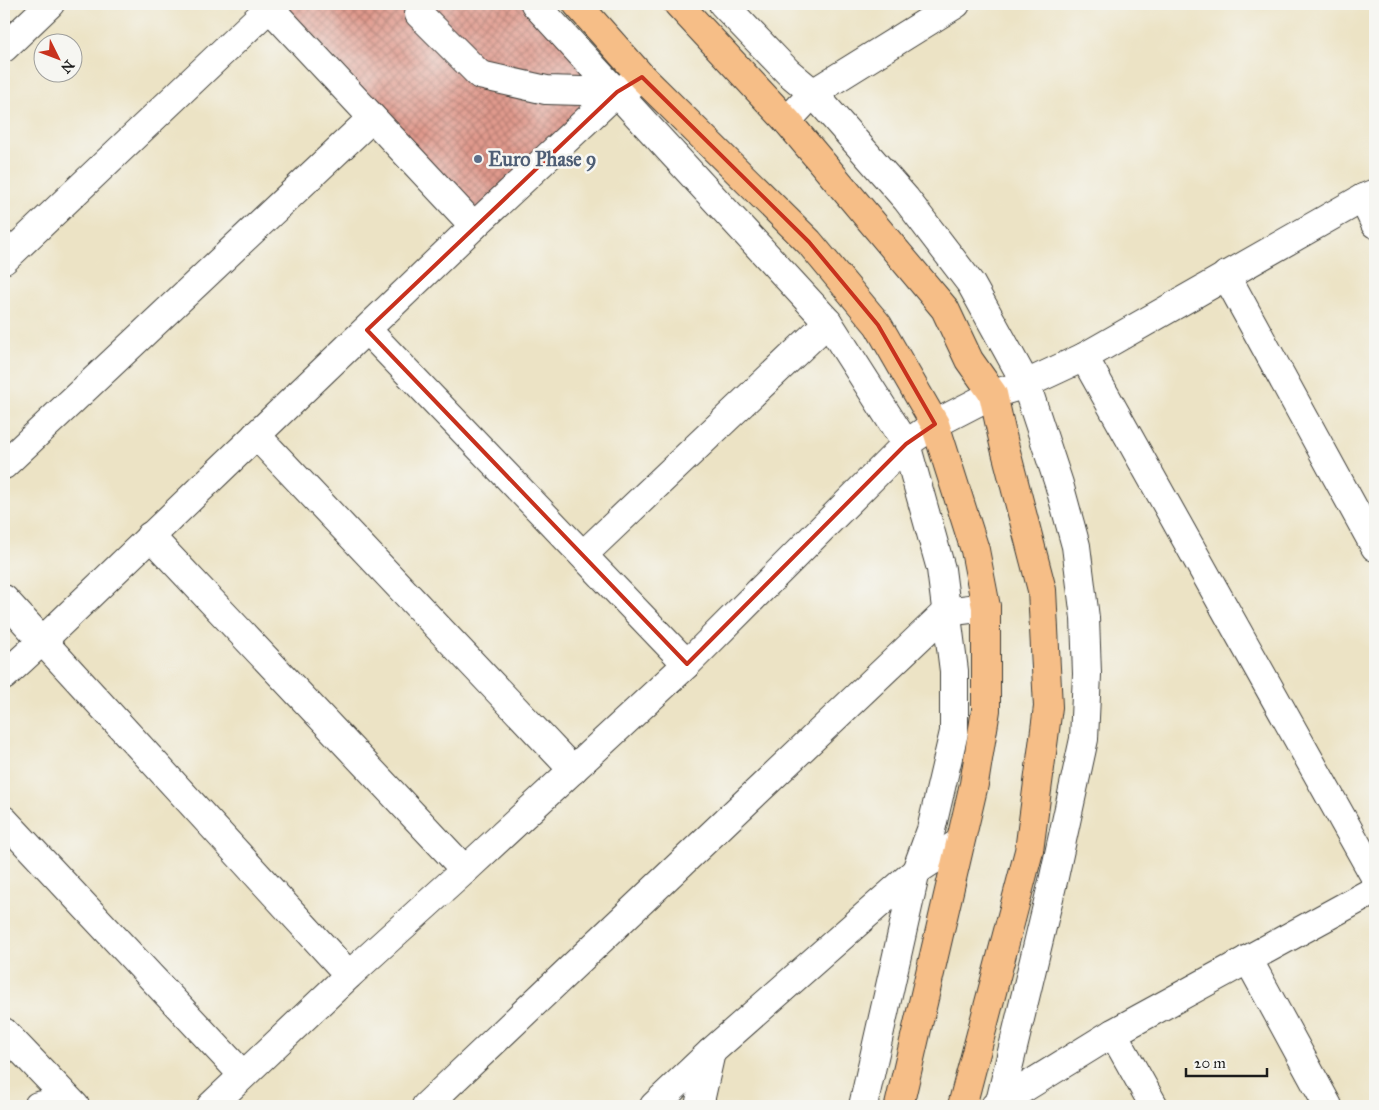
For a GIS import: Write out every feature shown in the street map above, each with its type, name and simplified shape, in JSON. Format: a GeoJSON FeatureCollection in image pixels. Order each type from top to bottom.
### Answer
{"type":"FeatureCollection","features":[{"type":"Feature","properties":{"kind":"main road"},"geometry":{"type":"LineString","coordinates":[[577,4],[642,77],[809,242],[878,325],[935,424],[975,550],[986,607],[986,710],[974,784],[899,1106]]}},
{"type":"Feature","properties":{"kind":"main road"},"geometry":{"type":"LineString","coordinates":[[678,4],[787,121],[945,309],[969,360],[993,394],[1042,590],[1048,707],[1029,851],[962,1106]]}},
{"type":"Feature","properties":{"kind":"street"},"geometry":{"type":"LineString","coordinates":[[4,48],[50,4]]}},
{"type":"Feature","properties":{"kind":"street"},"geometry":{"type":"LineString","coordinates":[[535,4],[828,322],[906,444],[941,570],[954,671],[954,732],[931,830],[916,871],[863,1106]]}},
{"type":"Feature","properties":{"kind":"street"},"geometry":{"type":"LineString","coordinates":[[723,4],[788,72],[813,93],[906,199],[971,284],[1026,384],[1059,484],[1076,546],[1085,618],[1088,674],[1084,739],[1054,877],[997,1105]]}},
{"type":"Feature","properties":{"kind":"street"},"geometry":{"type":"LineString","coordinates":[[4,260],[268,5],[474,226]]}},
{"type":"Feature","properties":{"kind":"street"},"geometry":{"type":"LineString","coordinates":[[787,121],[813,93],[950,5]]}},
{"type":"Feature","properties":{"kind":"street"},"geometry":{"type":"LineString","coordinates":[[419,14],[480,75],[546,90],[617,92]]}},
{"type":"Feature","properties":{"kind":"street"},"geometry":{"type":"LineString","coordinates":[[4,676],[474,226],[617,92],[642,77]]}},
{"type":"Feature","properties":{"kind":"street"},"geometry":{"type":"LineString","coordinates":[[4,464],[372,118]]}},
{"type":"Feature","properties":{"kind":"street"},"geometry":{"type":"LineString","coordinates":[[211,1106],[686,664],[906,444],[935,424],[993,394],[1026,384],[1084,357],[1226,275],[1369,196],[1375,224]]}},
{"type":"Feature","properties":{"kind":"street"},"geometry":{"type":"LineString","coordinates":[[1226,275],[1375,547]]}},
{"type":"Feature","properties":{"kind":"street"},"geometry":{"type":"LineString","coordinates":[[583,555],[828,322]]}},
{"type":"Feature","properties":{"kind":"street"},"geometry":{"type":"LineString","coordinates":[[367,330],[686,664]]}},
{"type":"Feature","properties":{"kind":"street"},"geometry":{"type":"LineString","coordinates":[[1084,357],[1375,876]]}},
{"type":"Feature","properties":{"kind":"street"},"geometry":{"type":"LineString","coordinates":[[256,435],[573,770]]}},
{"type":"Feature","properties":{"kind":"street"},"geometry":{"type":"LineString","coordinates":[[150,536],[465,870]]}},
{"type":"Feature","properties":{"kind":"street"},"geometry":{"type":"LineString","coordinates":[[4,599],[350,975]]}},
{"type":"Feature","properties":{"kind":"street"},"geometry":{"type":"LineString","coordinates":[[426,1106],[946,612],[986,607]]}},
{"type":"Feature","properties":{"kind":"street"},"geometry":{"type":"LineString","coordinates":[[4,820],[243,1075]]}},
{"type":"Feature","properties":{"kind":"street"},"geometry":{"type":"LineString","coordinates":[[654,1106],[711,1052],[916,871],[960,842]]}},
{"type":"Feature","properties":{"kind":"street"},"geometry":{"type":"LineString","coordinates":[[997,1105],[1113,1033],[1375,890]]}},
{"type":"Feature","properties":{"kind":"street"},"geometry":{"type":"LineString","coordinates":[[1248,959],[1328,1106]]}},
{"type":"Feature","properties":{"kind":"street"},"geometry":{"type":"LineString","coordinates":[[4,1032],[71,1103]]}},
{"type":"Feature","properties":{"kind":"street"},"geometry":{"type":"LineString","coordinates":[[1113,1033],[1154,1106]]}},
{"type":"Feature","properties":{"kind":"street"},"geometry":{"type":"LineString","coordinates":[[699,1106],[711,1052]]}},
{"type":"Feature","properties":{"kind":"street"},"geometry":{"type":"LineString","coordinates":[[38,1106],[71,1103]]}},
{"type":"Feature","properties":{"kind":"highlighted area"},"geometry":{"type":"Polygon","coordinates":[[[642,77],[809,242],[878,325],[935,424],[906,444],[687,664],[367,330],[617,92],[642,77]]]}},
{"type":"Feature","properties":{"kind":"building","name":"Euro Phase 9"},"geometry":{"type":"Polygon","coordinates":[[[265,4],[535,4],[617,92],[474,226],[265,4]]]}},
{"type":"Feature","properties":{"kind":"place","name":"Euro Phase 9"},"geometry":{"type":"Point","coordinates":[478,159]}}]}
